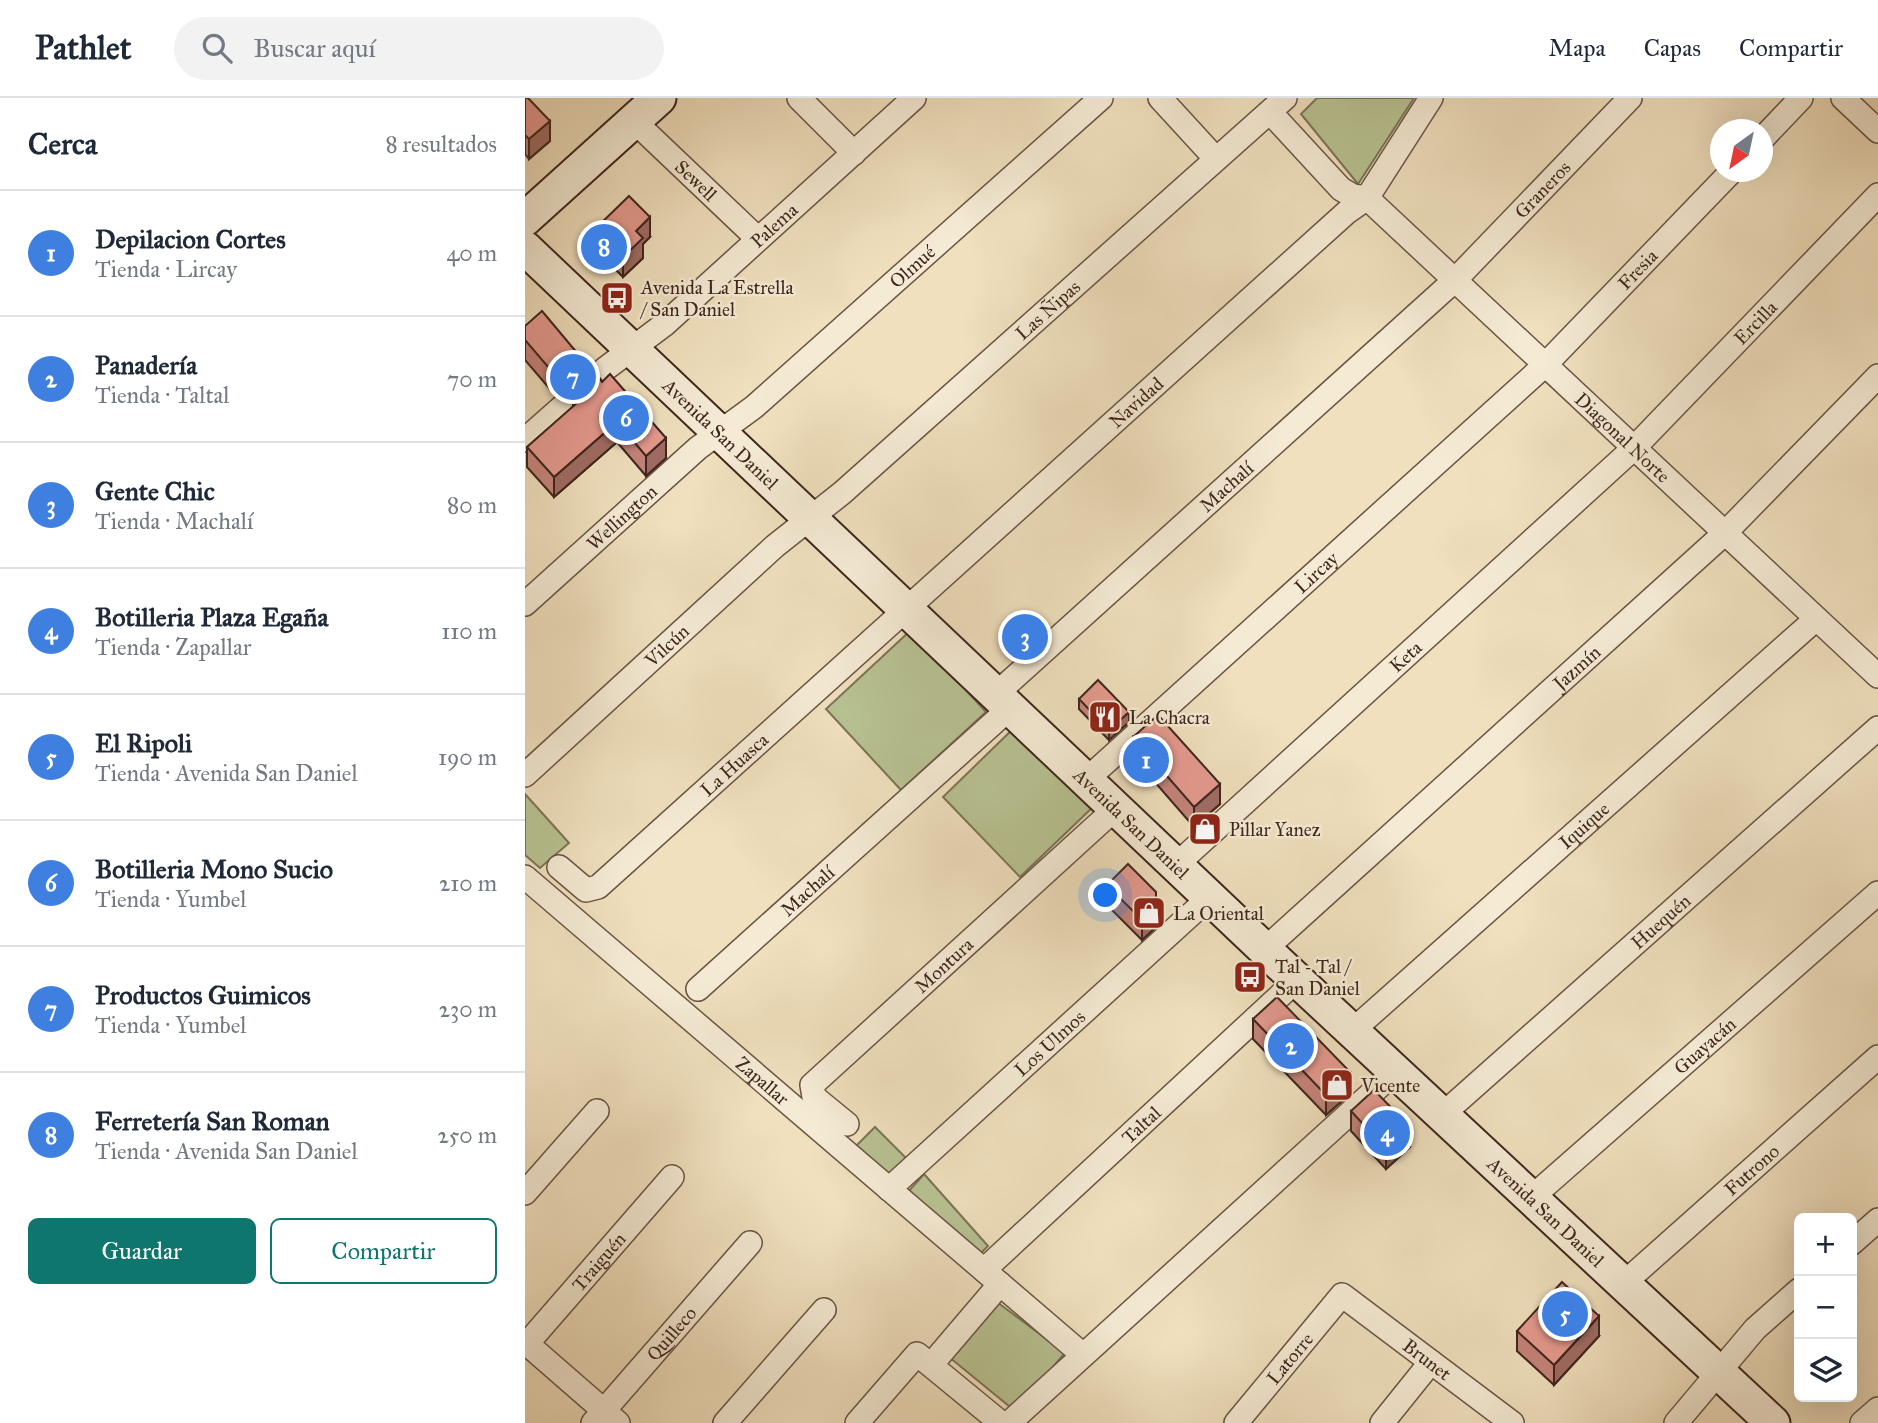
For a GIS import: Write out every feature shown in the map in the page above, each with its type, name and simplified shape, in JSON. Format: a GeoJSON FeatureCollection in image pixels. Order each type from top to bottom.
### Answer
{"type":"FeatureCollection","features":[{"type":"Feature","properties":{"kind":"street"},"geometry":{"type":"LineString","coordinates":[[525,219],[659,98]]}},
{"type":"Feature","properties":{"kind":"street"},"geometry":{"type":"LineString","coordinates":[[799,98],[854,153]]}},
{"type":"Feature","properties":{"kind":"street","name":"Palema"},"geometry":{"type":"LineString","coordinates":[[525,440],[632,348],[665,324],[914,98]]}},
{"type":"Feature","properties":{"kind":"street","name":"Olmué"},"geometry":{"type":"LineString","coordinates":[[720,432],[754,407],[1101,98]]}},
{"type":"Feature","properties":{"kind":"street"},"geometry":{"type":"LineString","coordinates":[[1160,98],[1216,159]]}},
{"type":"Feature","properties":{"kind":"street"},"geometry":{"type":"LineString","coordinates":[[1367,198],[1431,98]]}},
{"type":"Feature","properties":{"kind":"street","name":"Graneros"},"geometry":{"type":"LineString","coordinates":[[1455,280],[1630,98]]}},
{"type":"Feature","properties":{"kind":"street"},"geometry":{"type":"LineString","coordinates":[[1773,127],[1801,98]]}},
{"type":"Feature","properties":{"kind":"street"},"geometry":{"type":"LineString","coordinates":[[1843,98],[1878,131]]}},
{"type":"Feature","properties":{"kind":"street","name":"Las Ñipas"},"geometry":{"type":"LineString","coordinates":[[810,517],[842,493],[1277,105]]}},
{"type":"Feature","properties":{"kind":"street","name":"Diagonal Norte"},"geometry":{"type":"LineString","coordinates":[[1277,105],[1341,189],[1353,196],[1367,198],[1878,676]]}},
{"type":"Feature","properties":{"kind":"street","name":"Sewell"},"geometry":{"type":"LineString","coordinates":[[634,121],[758,239]]}},
{"type":"Feature","properties":{"kind":"street","name":"Fresia"},"geometry":{"type":"LineString","coordinates":[[1545,365],[1721,182]]}},
{"type":"Feature","properties":{"kind":"street","name":"Ercilla"},"geometry":{"type":"LineString","coordinates":[[1634,448],[1878,195]]}},
{"type":"Feature","properties":{"kind":"street","name":"Navidad"},"geometry":{"type":"LineString","coordinates":[[908,611],[1347,212],[1367,198]]}},
{"type":"Feature","properties":{"kind":"street","name":"Avenida San Daniel"},"geometry":{"type":"LineString","coordinates":[[525,248],[1297,980],[1773,1423]]}},
{"type":"Feature","properties":{"kind":"street","name":"Machalí"},"geometry":{"type":"LineString","coordinates":[[698,989],[1455,280]]}},
{"type":"Feature","properties":{"kind":"street","name":"Lircay"},"geometry":{"type":"LineString","coordinates":[[1086,780],[1545,365]]}},
{"type":"Feature","properties":{"kind":"street","name":"Jazmín"},"geometry":{"type":"LineString","coordinates":[[1265,949],[1725,533],[1878,376]]}},
{"type":"Feature","properties":{"kind":"street","name":"Wellington"},"geometry":{"type":"LineString","coordinates":[[525,604],[720,432]]}},
{"type":"Feature","properties":{"kind":"street","name":"Keta"},"geometry":{"type":"LineString","coordinates":[[1176,865],[1634,448]]}},
{"type":"Feature","properties":{"kind":"street","name":"Vilcún"},"geometry":{"type":"LineString","coordinates":[[525,775],[810,517]]}},
{"type":"Feature","properties":{"kind":"street","name":"La Huasca"},"geometry":{"type":"LineString","coordinates":[[559,867],[586,890],[595,890],[908,611]]}},
{"type":"Feature","properties":{"kind":"street","name":"Iquique"},"geometry":{"type":"LineString","coordinates":[[1352,1031],[1816,619]]}},
{"type":"Feature","properties":{"kind":"street","name":"Huequén"},"geometry":{"type":"LineString","coordinates":[[1442,1115],[1878,728]]}},
{"type":"Feature","properties":{"kind":"street","name":"Montura"},"geometry":{"type":"LineString","coordinates":[[847,1124],[814,1097],[813,1085],[1116,808]]}},
{"type":"Feature","properties":{"kind":"street","name":"Zapallar"},"geometry":{"type":"LineString","coordinates":[[525,877],[1083,1355]]}},
{"type":"Feature","properties":{"kind":"street","name":"Guayacán"},"geometry":{"type":"LineString","coordinates":[[1531,1198],[1878,893]]}},
{"type":"Feature","properties":{"kind":"street","name":"Los Ulmos"},"geometry":{"type":"LineString","coordinates":[[889,1189],[1210,897]]}},
{"type":"Feature","properties":{"kind":"street","name":"Taltal"},"geometry":{"type":"LineString","coordinates":[[992,1277],[1297,980]]}},
{"type":"Feature","properties":{"kind":"street","name":"Futrono"},"geometry":{"type":"LineString","coordinates":[[1623,1284],[1878,1057]]}},
{"type":"Feature","properties":{"kind":"street"},"geometry":{"type":"LineString","coordinates":[[1009,1423],[1395,1072]]}},
{"type":"Feature","properties":{"kind":"street"},"geometry":{"type":"LineString","coordinates":[[525,1193],[597,1111]]}},
{"type":"Feature","properties":{"kind":"street","name":"Traiguén"},"geometry":{"type":"LineString","coordinates":[[526,1344],[672,1177]]}},
{"type":"Feature","properties":{"kind":"street"},"geometry":{"type":"LineString","coordinates":[[1857,1239],[1878,1220]]}},
{"type":"Feature","properties":{"kind":"street","name":"Quilleco"},"geometry":{"type":"LineString","coordinates":[[605,1419],[750,1243]]}},
{"type":"Feature","properties":{"kind":"street"},"geometry":{"type":"LineString","coordinates":[[857,1423],[924,1360],[992,1277]]}},
{"type":"Feature","properties":{"kind":"street"},"geometry":{"type":"LineString","coordinates":[[1676,1423],[1755,1329],[1794,1294]]}},
{"type":"Feature","properties":{"kind":"street","name":"Brunet"},"geometry":{"type":"LineString","coordinates":[[1342,1295],[1513,1423]]}},
{"type":"Feature","properties":{"kind":"street","name":"Latorre"},"geometry":{"type":"LineString","coordinates":[[1236,1423],[1342,1295]]}},
{"type":"Feature","properties":{"kind":"street"},"geometry":{"type":"LineString","coordinates":[[725,1423],[824,1310]]}},
{"type":"Feature","properties":{"kind":"street"},"geometry":{"type":"LineString","coordinates":[[526,1344],[605,1419]]}},
{"type":"Feature","properties":{"kind":"street"},"geometry":{"type":"LineString","coordinates":[[924,1360],[1001,1423]]}},
{"type":"Feature","properties":{"kind":"street"},"geometry":{"type":"LineString","coordinates":[[1382,1423],[1431,1362]]}},
{"type":"Feature","properties":{"kind":"street"},"geometry":{"type":"LineString","coordinates":[[1862,1423],[1878,1409]]}},
{"type":"Feature","properties":{"kind":"green space"},"geometry":{"type":"Polygon","coordinates":[[[1317,98],[1414,98],[1358,184],[1301,114],[1317,98]]]}},
{"type":"Feature","properties":{"kind":"green space"},"geometry":{"type":"Polygon","coordinates":[[[911,630],[986,712],[901,790],[826,709],[911,630]]]}},
{"type":"Feature","properties":{"kind":"green space"},"geometry":{"type":"Polygon","coordinates":[[[1017,725],[1095,805],[1020,877],[943,797],[1017,725]]]}},
{"type":"Feature","properties":{"kind":"green space"},"geometry":{"type":"Polygon","coordinates":[[[525,794],[569,843],[540,868],[525,855],[525,794]]]}},
{"type":"Feature","properties":{"kind":"green space"},"geometry":{"type":"Polygon","coordinates":[[[875,1127],[907,1159],[888,1179],[855,1147],[875,1127]]]}},
{"type":"Feature","properties":{"kind":"green space"},"geometry":{"type":"Polygon","coordinates":[[[924,1174],[988,1246],[979,1255],[908,1192],[924,1174]]]}},
{"type":"Feature","properties":{"kind":"green space"},"geometry":{"type":"Polygon","coordinates":[[[997,1302],[1065,1353],[1015,1411],[949,1357],[997,1302]]]}},
{"type":"Feature","properties":{"kind":"building"},"geometry":{"type":"Polygon","coordinates":[[[525,98],[550,121],[529,139],[525,135],[525,98]]]}},
{"type":"Feature","properties":{"kind":"building"},"geometry":{"type":"Polygon","coordinates":[[[629,196],[650,217],[636,231],[643,238],[623,257],[595,229],[629,196]]]}},
{"type":"Feature","properties":{"kind":"building"},"geometry":{"type":"Polygon","coordinates":[[[542,311],[578,354],[555,375],[525,340],[525,326],[542,311]]]}},
{"type":"Feature","properties":{"kind":"building"},"geometry":{"type":"Polygon","coordinates":[[[610,374],[666,438],[646,456],[617,422],[554,477],[527,447],[578,402],[573,396],[597,375],[602,382],[610,374]]]}},
{"type":"Feature","properties":{"kind":"building"},"geometry":{"type":"Polygon","coordinates":[[[1029,616],[1041,630],[1020,648],[1008,633],[1029,616]]]}},
{"type":"Feature","properties":{"kind":"building"},"geometry":{"type":"Polygon","coordinates":[[[1098,680],[1129,712],[1109,730],[1079,699],[1098,680]]]}},
{"type":"Feature","properties":{"kind":"building"},"geometry":{"type":"Polygon","coordinates":[[[1158,715],[1220,784],[1194,807],[1133,737],[1158,715]]]}},
{"type":"Feature","properties":{"kind":"building"},"geometry":{"type":"Polygon","coordinates":[[[1128,864],[1156,892],[1156,907],[1142,920],[1107,885],[1128,864]]]}},
{"type":"Feature","properties":{"kind":"building"},"geometry":{"type":"Polygon","coordinates":[[[1277,997],[1351,1073],[1326,1095],[1253,1019],[1277,997]]]}},
{"type":"Feature","properties":{"kind":"building"},"geometry":{"type":"Polygon","coordinates":[[[1374,1090],[1410,1127],[1386,1149],[1351,1111],[1374,1090]]]}},
{"type":"Feature","properties":{"kind":"building"},"geometry":{"type":"Polygon","coordinates":[[[1562,1282],[1599,1316],[1554,1365],[1517,1331],[1562,1282]]]}},
{"type":"Feature","properties":{"kind":"place","name":"Ferretería San Roman"},"geometry":{"type":"Point","coordinates":[604,247]}},
{"type":"Feature","properties":{"kind":"place","name":"Avenida La Estrella / San Daniel"},"geometry":{"type":"Point","coordinates":[617,298]}},
{"type":"Feature","properties":{"kind":"place","name":"Productos Guimicos"},"geometry":{"type":"Point","coordinates":[573,377]}},
{"type":"Feature","properties":{"kind":"place","name":"Botilleria Mono Sucio"},"geometry":{"type":"Point","coordinates":[626,418]}},
{"type":"Feature","properties":{"kind":"place","name":"Gente Chic"},"geometry":{"type":"Point","coordinates":[1025,637]}},
{"type":"Feature","properties":{"kind":"place","name":"La Chacra"},"geometry":{"type":"Point","coordinates":[1105,717]}},
{"type":"Feature","properties":{"kind":"place","name":"Depilacion Cortes"},"geometry":{"type":"Point","coordinates":[1146,760]}},
{"type":"Feature","properties":{"kind":"place","name":"Pillar Yanez"},"geometry":{"type":"Point","coordinates":[1205,829]}},
{"type":"Feature","properties":{"kind":"place","name":"La Oriental"},"geometry":{"type":"Point","coordinates":[1149,913]}},
{"type":"Feature","properties":{"kind":"place","name":"Tal - Tal / San Daniel"},"geometry":{"type":"Point","coordinates":[1250,977]}},
{"type":"Feature","properties":{"kind":"place","name":"Panadería"},"geometry":{"type":"Point","coordinates":[1291,1046]}},
{"type":"Feature","properties":{"kind":"place","name":"Vicente"},"geometry":{"type":"Point","coordinates":[1337,1085]}},
{"type":"Feature","properties":{"kind":"place","name":"Botilleria Plaza Egaña"},"geometry":{"type":"Point","coordinates":[1387,1133]}},
{"type":"Feature","properties":{"kind":"place","name":"El Ripoli"},"geometry":{"type":"Point","coordinates":[1565,1314]}}]}
